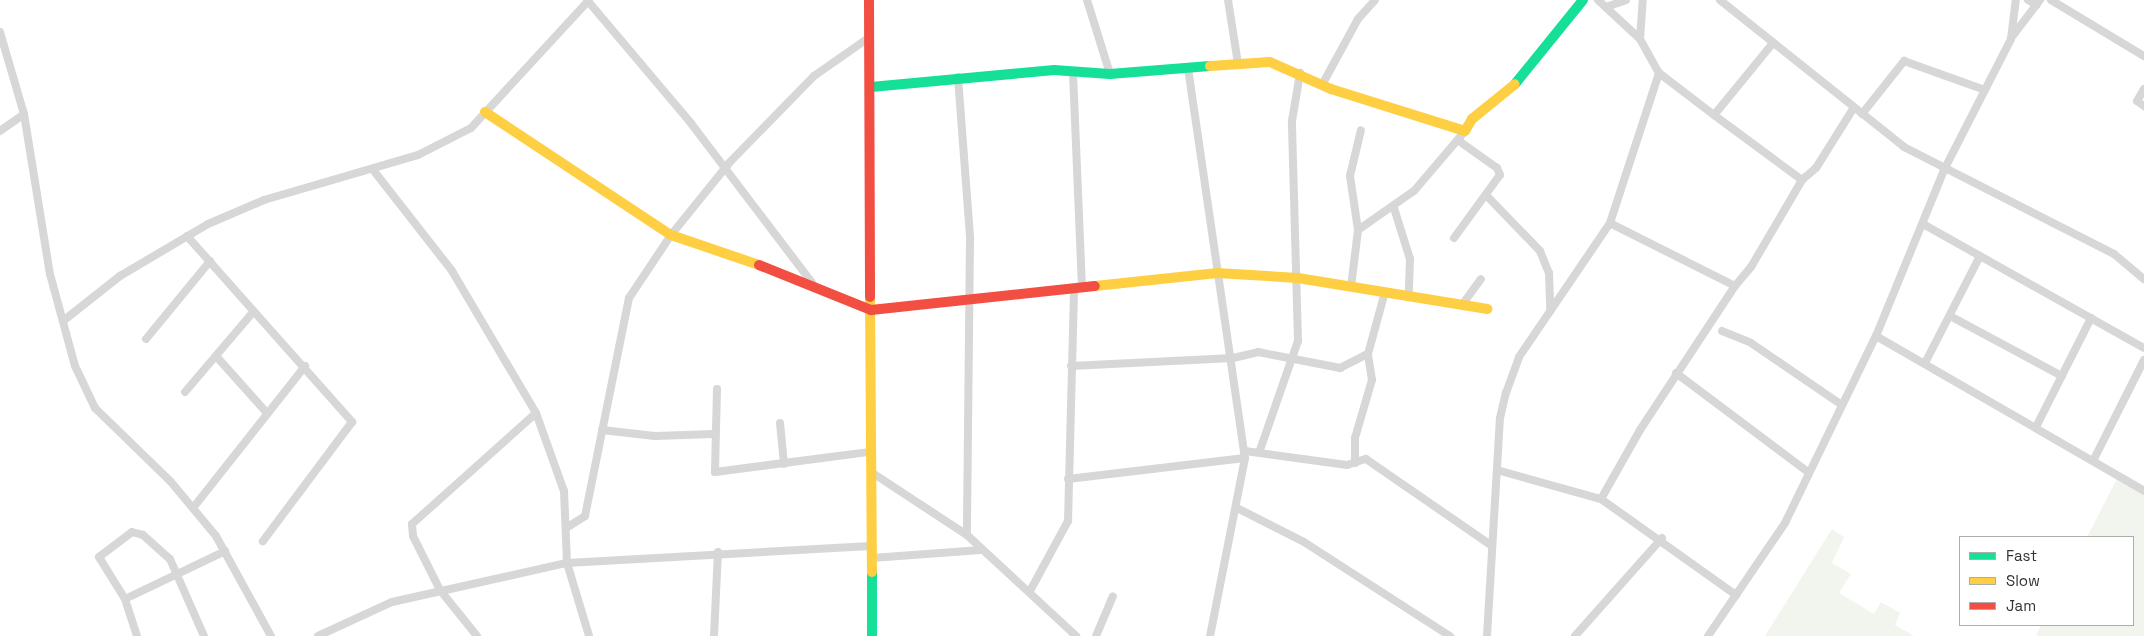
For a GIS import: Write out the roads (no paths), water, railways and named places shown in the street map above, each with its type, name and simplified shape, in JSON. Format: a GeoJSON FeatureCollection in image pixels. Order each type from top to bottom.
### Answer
{"type":"FeatureCollection","features":[{"type":"Feature","properties":{"kind":"street"},"geometry":{"type":"LineString","coordinates":[[63,321],[120,276],[187,236],[264,200],[374,171],[418,155],[471,128],[588,0],[725,168],[813,284]]}},
{"type":"Feature","properties":{"kind":"street"},"geometry":{"type":"LineString","coordinates":[[869,0],[871,86],[870,452],[872,636]]}},
{"type":"Feature","properties":{"kind":"street"},"geometry":{"type":"LineString","coordinates":[[1087,0],[1110,74]]}},
{"type":"Feature","properties":{"kind":"street"},"geometry":{"type":"LineString","coordinates":[[1228,0],[1238,64]]}},
{"type":"Feature","properties":{"kind":"street"},"geometry":{"type":"LineString","coordinates":[[1322,85],[1358,19],[1375,0]]}},
{"type":"Feature","properties":{"kind":"street"},"geometry":{"type":"LineString","coordinates":[[1358,230],[1394,208],[1459,141],[1472,119],[1523,78],[1582,0]]}},
{"type":"Feature","properties":{"kind":"street"},"geometry":{"type":"LineString","coordinates":[[1598,0],[1640,39],[1660,73],[1802,180]]}},
{"type":"Feature","properties":{"kind":"street"},"geometry":{"type":"LineString","coordinates":[[1606,8],[1626,0]]}},
{"type":"Feature","properties":{"kind":"street"},"geometry":{"type":"LineString","coordinates":[[1640,39],[1643,0]]}},
{"type":"Feature","properties":{"kind":"street"},"geometry":{"type":"LineString","coordinates":[[1720,0],[1853,109],[1944,170],[1998,191],[2114,254],[2144,279]]}},
{"type":"Feature","properties":{"kind":"street"},"geometry":{"type":"LineString","coordinates":[[2011,39],[2016,0]]}},
{"type":"Feature","properties":{"kind":"street"},"geometry":{"type":"LineString","coordinates":[[1708,636],[1785,523],[1876,336],[1944,170],[1982,89],[2011,39],[2038,2],[2028,0]]}},
{"type":"Feature","properties":{"kind":"street"},"geometry":{"type":"LineString","coordinates":[[2051,0],[2144,56]]}},
{"type":"Feature","properties":{"kind":"street"},"geometry":{"type":"LineString","coordinates":[[0,32],[3,56],[24,114],[50,274],[75,366],[95,408],[193,508],[225,551],[271,636]]}},
{"type":"Feature","properties":{"kind":"street"},"geometry":{"type":"LineString","coordinates":[[566,528],[585,516],[629,298],[671,235],[725,168],[814,76],[870,37]]}},
{"type":"Feature","properties":{"kind":"street"},"geometry":{"type":"LineString","coordinates":[[1714,115],[1773,43]]}},
{"type":"Feature","properties":{"kind":"street"},"geometry":{"type":"LineString","coordinates":[[1862,114],[1904,61],[1982,89]]}},
{"type":"Feature","properties":{"kind":"street"},"geometry":{"type":"LineString","coordinates":[[871,86],[958,77],[1073,73],[1110,74],[1270,62],[1300,73],[1322,85],[1465,131]]}},
{"type":"Feature","properties":{"kind":"street"},"geometry":{"type":"LineString","coordinates":[[1188,68],[1217,273],[1233,358],[1245,455],[1239,509],[1210,636]]}},
{"type":"Feature","properties":{"kind":"street"},"geometry":{"type":"LineString","coordinates":[[1030,591],[1068,520],[1071,366],[1078,288],[1073,73]]}},
{"type":"Feature","properties":{"kind":"street"},"geometry":{"type":"LineString","coordinates":[[1260,450],[1298,341],[1298,278],[1292,215],[1292,121],[1300,73]]}},
{"type":"Feature","properties":{"kind":"street"},"geometry":{"type":"LineString","coordinates":[[1487,636],[1500,418],[1514,368],[1610,223],[1660,73]]}},
{"type":"Feature","properties":{"kind":"street"},"geometry":{"type":"LineString","coordinates":[[958,77],[971,298],[967,535]]}},
{"type":"Feature","properties":{"kind":"street"},"geometry":{"type":"LineString","coordinates":[[2144,89],[2137,101],[2144,106]]}},
{"type":"Feature","properties":{"kind":"street"},"geometry":{"type":"LineString","coordinates":[[1601,499],[1676,373],[1735,286],[1751,267],[1802,180],[1816,168],[1853,109]]}},
{"type":"Feature","properties":{"kind":"street"},"geometry":{"type":"LineString","coordinates":[[485,112],[671,235],[813,284],[871,310],[1217,273],[1298,278],[1487,309]]}},
{"type":"Feature","properties":{"kind":"street"},"geometry":{"type":"LineString","coordinates":[[0,131],[24,114]]}},
{"type":"Feature","properties":{"kind":"street"},"geometry":{"type":"LineString","coordinates":[[1351,287],[1358,230],[1350,176],[1361,130]]}},
{"type":"Feature","properties":{"kind":"street"},"geometry":{"type":"LineString","coordinates":[[1454,238],[1486,195],[1500,171],[1459,141]]}},
{"type":"Feature","properties":{"kind":"street"},"geometry":{"type":"LineString","coordinates":[[374,171],[452,271],[536,413],[564,491],[568,563],[589,636]]}},
{"type":"Feature","properties":{"kind":"street"},"geometry":{"type":"LineString","coordinates":[[1486,195],[1540,251],[1549,273],[1550,312]]}},
{"type":"Feature","properties":{"kind":"street"},"geometry":{"type":"LineString","coordinates":[[1394,208],[1410,259],[1409,296]]}},
{"type":"Feature","properties":{"kind":"street"},"geometry":{"type":"LineString","coordinates":[[1610,223],[1735,286]]}},
{"type":"Feature","properties":{"kind":"street"},"geometry":{"type":"LineString","coordinates":[[1922,224],[2144,348]]}},
{"type":"Feature","properties":{"kind":"street"},"geometry":{"type":"LineString","coordinates":[[187,236],[351,417],[351,428],[263,541]]}},
{"type":"Feature","properties":{"kind":"street"},"geometry":{"type":"LineString","coordinates":[[1926,363],[1980,256]]}},
{"type":"Feature","properties":{"kind":"street"},"geometry":{"type":"LineString","coordinates":[[146,339],[210,261]]}},
{"type":"Feature","properties":{"kind":"street"},"geometry":{"type":"LineString","coordinates":[[1462,305],[1481,279]]}},
{"type":"Feature","properties":{"kind":"street"},"geometry":{"type":"LineString","coordinates":[[1355,463],[1355,438],[1372,380],[1368,354],[1385,292]]}},
{"type":"Feature","properties":{"kind":"street"},"geometry":{"type":"LineString","coordinates":[[185,392],[254,311]]}},
{"type":"Feature","properties":{"kind":"street"},"geometry":{"type":"LineString","coordinates":[[1950,316],[2062,376]]}},
{"type":"Feature","properties":{"kind":"street"},"geometry":{"type":"LineString","coordinates":[[2037,425],[2092,318]]}},
{"type":"Feature","properties":{"kind":"street"},"geometry":{"type":"LineString","coordinates":[[1722,330],[1751,343],[1842,405]]}},
{"type":"Feature","properties":{"kind":"street"},"geometry":{"type":"LineString","coordinates":[[1876,336],[2037,425],[2144,491]]}},
{"type":"Feature","properties":{"kind":"street"},"geometry":{"type":"LineString","coordinates":[[1071,366],[1233,358],[1258,352],[1293,356],[1340,368],[1368,354]]}},
{"type":"Feature","properties":{"kind":"street"},"geometry":{"type":"LineString","coordinates":[[216,356],[267,413]]}},
{"type":"Feature","properties":{"kind":"street"},"geometry":{"type":"LineString","coordinates":[[2094,459],[2144,360]]}},
{"type":"Feature","properties":{"kind":"street"},"geometry":{"type":"LineString","coordinates":[[193,508],[305,366]]}},
{"type":"Feature","properties":{"kind":"street"},"geometry":{"type":"LineString","coordinates":[[1676,373],[1809,473]]}},
{"type":"Feature","properties":{"kind":"street"},"geometry":{"type":"LineString","coordinates":[[717,389],[714,434],[715,472],[870,452]]}},
{"type":"Feature","properties":{"kind":"street"},"geometry":{"type":"LineString","coordinates":[[477,636],[440,590],[413,536],[412,524],[536,413]]}},
{"type":"Feature","properties":{"kind":"street"},"geometry":{"type":"LineString","coordinates":[[780,423],[784,464]]}},
{"type":"Feature","properties":{"kind":"street"},"geometry":{"type":"LineString","coordinates":[[602,430],[655,436],[714,434]]}},
{"type":"Feature","properties":{"kind":"street"},"geometry":{"type":"LineString","coordinates":[[1068,479],[1245,455],[1260,450],[1346,465],[1373,463],[1492,546]]}},
{"type":"Feature","properties":{"kind":"street"},"geometry":{"type":"LineString","coordinates":[[1497,470],[1601,499],[1662,538],[1736,595]]}},
{"type":"Feature","properties":{"kind":"street"},"geometry":{"type":"LineString","coordinates":[[871,472],[967,535],[1030,591],[1076,636]]}},
{"type":"Feature","properties":{"kind":"street"},"geometry":{"type":"LineString","coordinates":[[1239,509],[1304,542],[1450,636]]}},
{"type":"Feature","properties":{"kind":"street"},"geometry":{"type":"LineString","coordinates":[[137,636],[125,599],[99,557],[128,534],[138,532],[159,546],[179,575],[204,636]]}},
{"type":"Feature","properties":{"kind":"street"},"geometry":{"type":"LineString","coordinates":[[1574,636],[1662,538]]}},
{"type":"Feature","properties":{"kind":"street"},"geometry":{"type":"LineString","coordinates":[[318,636],[392,602],[568,563],[718,552],[872,546]]}},
{"type":"Feature","properties":{"kind":"street"},"geometry":{"type":"LineString","coordinates":[[872,558],[982,550]]}},
{"type":"Feature","properties":{"kind":"street"},"geometry":{"type":"LineString","coordinates":[[125,599],[179,575],[225,551]]}},
{"type":"Feature","properties":{"kind":"street"},"geometry":{"type":"LineString","coordinates":[[714,636],[718,552]]}},
{"type":"Feature","properties":{"kind":"street"},"geometry":{"type":"LineString","coordinates":[[1096,636],[1114,596]]}}]}
